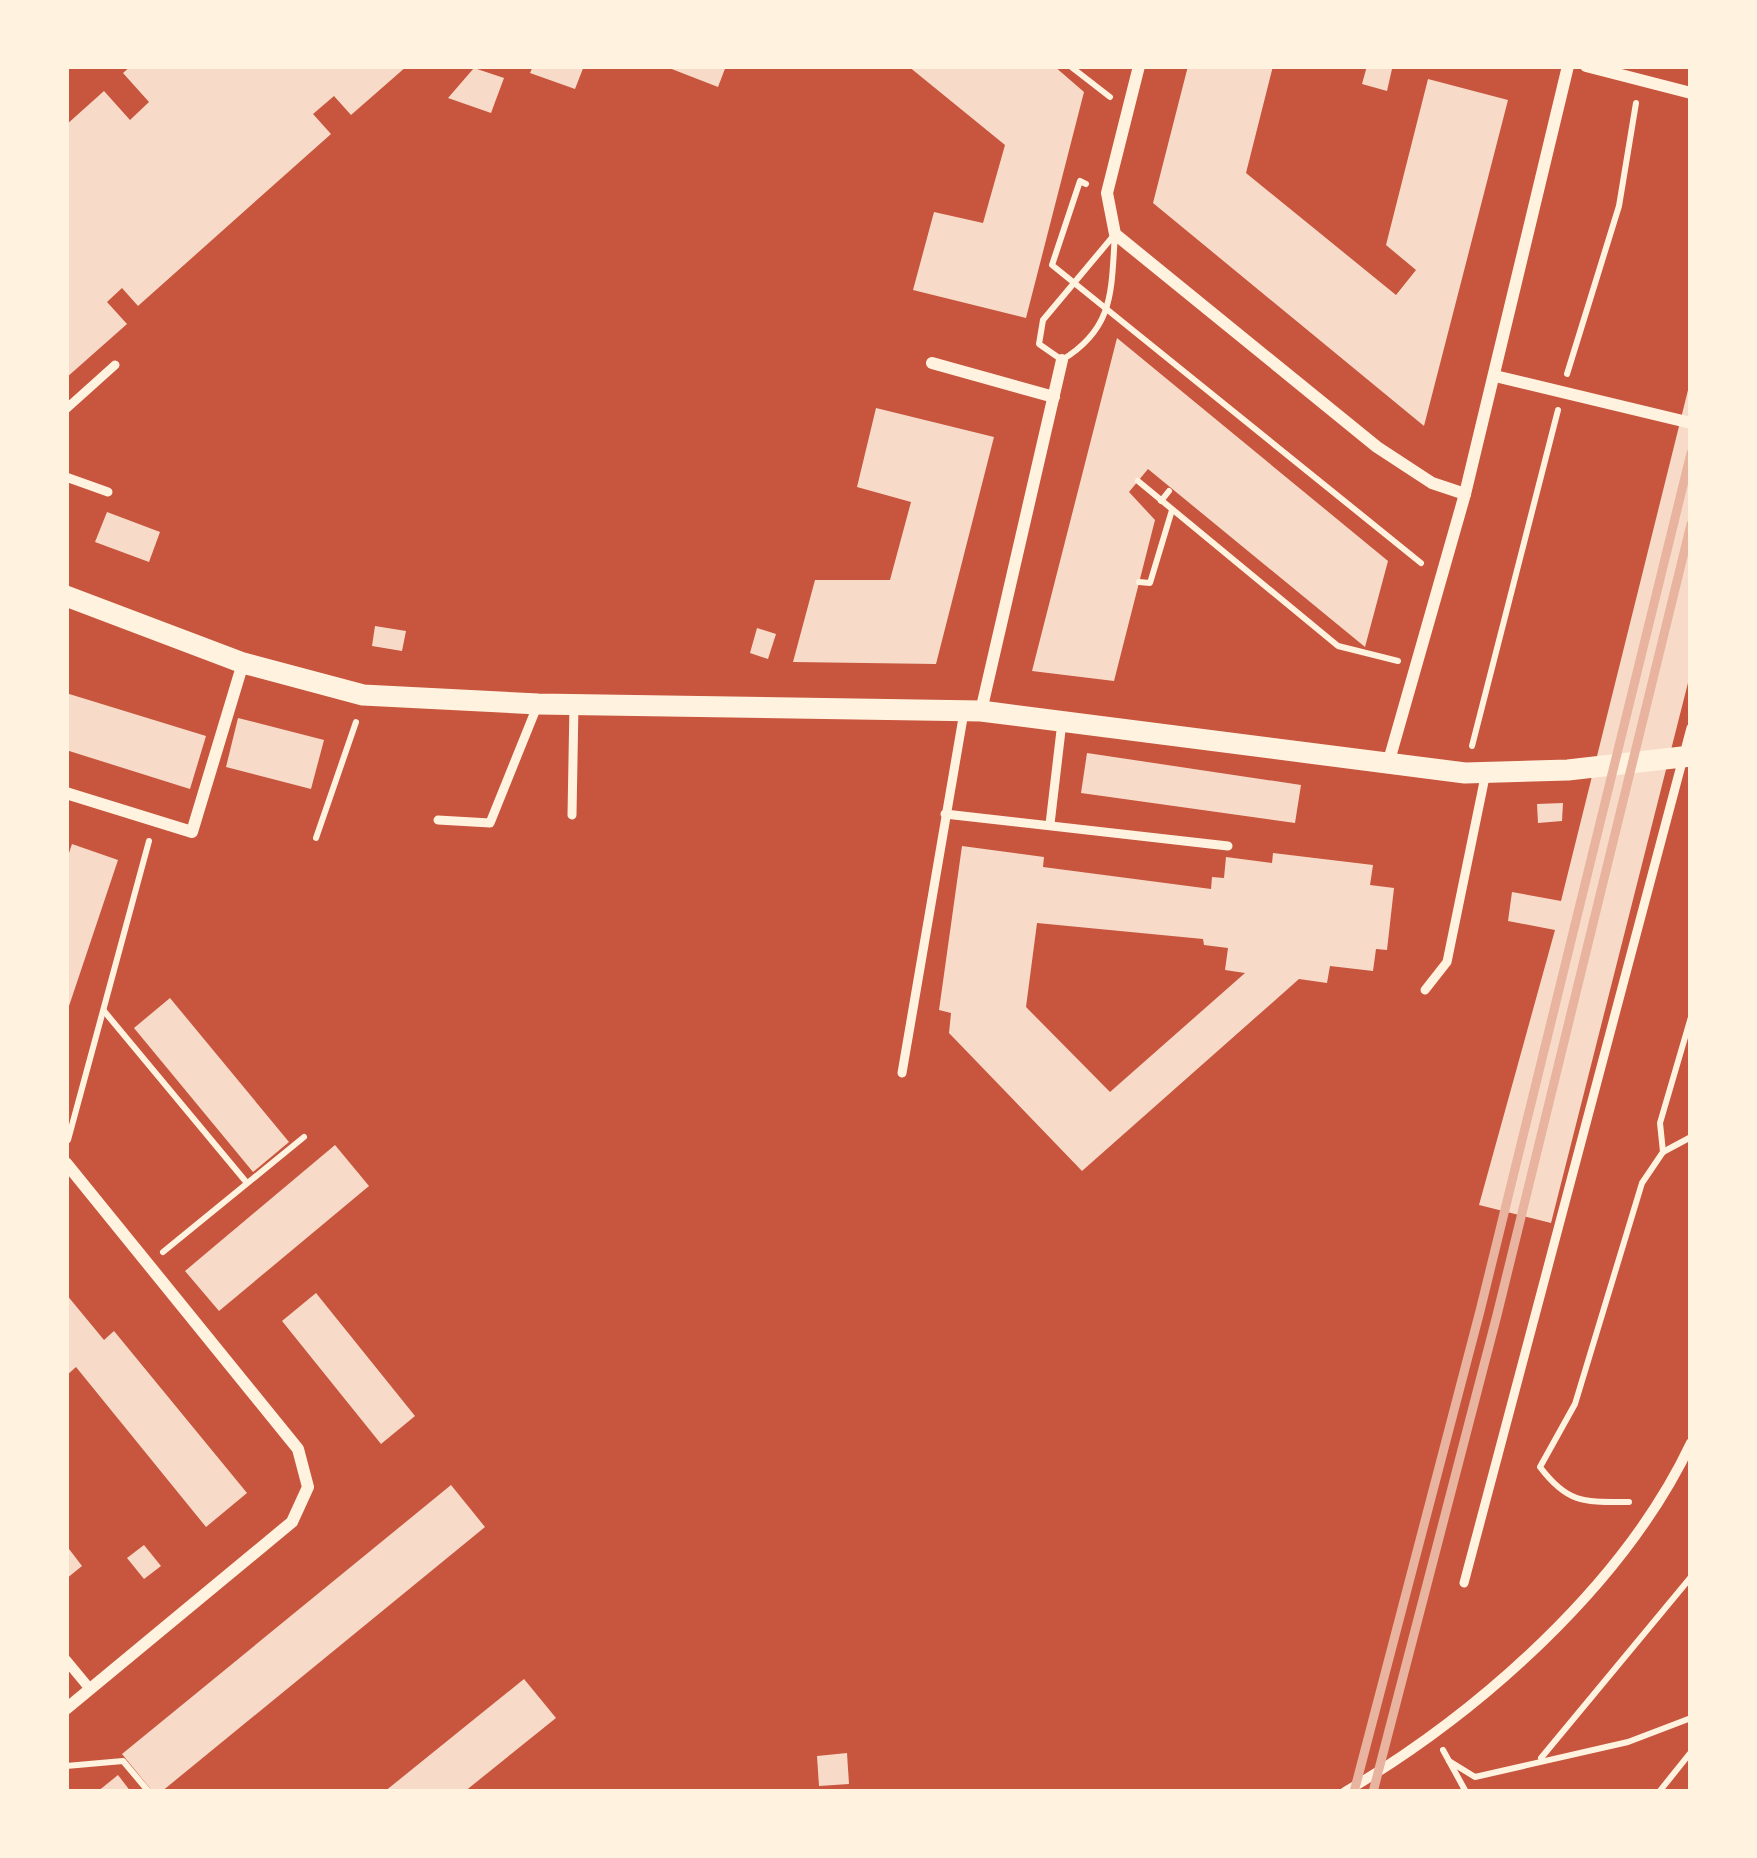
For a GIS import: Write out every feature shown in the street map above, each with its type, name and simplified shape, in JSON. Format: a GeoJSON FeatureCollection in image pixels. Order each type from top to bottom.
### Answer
{"type":"FeatureCollection","features":[{"type":"Feature","properties":{"kind":"street"},"geometry":{"type":"LineString","coordinates":[[1139,66],[1108,193],[1115,234],[1377,447],[1432,483],[1465,494]]}},
{"type":"Feature","properties":{"kind":"street"},"geometry":{"type":"LineString","coordinates":[[1388,764],[1465,494],[1568,66]]}},
{"type":"Feature","properties":{"kind":"street"},"geometry":{"type":"LineString","coordinates":[[1586,66],[1691,93]]}},
{"type":"Feature","properties":{"kind":"street"},"geometry":{"type":"LineString","coordinates":[[972,711],[1062,360]]}},
{"type":"Feature","properties":{"kind":"street"},"geometry":{"type":"LineString","coordinates":[[932,363],[1054,397]]}},
{"type":"Feature","properties":{"kind":"street"},"geometry":{"type":"LineString","coordinates":[[1495,376],[1691,423]]}},
{"type":"Feature","properties":{"kind":"street"},"geometry":{"type":"LineString","coordinates":[[66,596],[243,663],[363,695],[1063,717],[1388,764],[1476,772],[1688,757]]}},
{"type":"Feature","properties":{"kind":"street"},"geometry":{"type":"LineString","coordinates":[[66,793],[192,832],[243,663]]}},
{"type":"Feature","properties":{"kind":"street"},"geometry":{"type":"LineString","coordinates":[[66,1163],[298,1448],[308,1487],[292,1522],[66,1708]]}},
{"type":"Feature","properties":{"kind":"street"},"geometry":{"type":"LineString","coordinates":[[1346,1792],[1435,1737],[1592,1588],[1654,1512],[1691,1443]]}},
{"type":"Feature","properties":{"kind":"street"},"geometry":{"type":"LineString","coordinates":[[66,1660],[90,1689]]}},
{"type":"Feature","properties":{"kind":"lane"},"geometry":{"type":"LineString","coordinates":[[66,409],[116,365]]}},
{"type":"Feature","properties":{"kind":"lane"},"geometry":{"type":"LineString","coordinates":[[66,477],[108,492]]}},
{"type":"Feature","properties":{"kind":"lane"},"geometry":{"type":"LineString","coordinates":[[438,820],[490,823],[538,704]]}},
{"type":"Feature","properties":{"kind":"lane"},"geometry":{"type":"LineString","coordinates":[[572,815],[574,704]]}},
{"type":"Feature","properties":{"kind":"lane"},"geometry":{"type":"LineString","coordinates":[[902,1073],[945,814],[972,711]]}},
{"type":"Feature","properties":{"kind":"lane"},"geometry":{"type":"LineString","coordinates":[[1050,824],[1063,717]]}},
{"type":"Feature","properties":{"kind":"lane"},"geometry":{"type":"LineString","coordinates":[[1465,1583],[1688,757],[1691,728]]}},
{"type":"Feature","properties":{"kind":"lane"},"geometry":{"type":"LineString","coordinates":[[1424,990],[1447,962],[1476,772]]}},
{"type":"Feature","properties":{"kind":"lane"},"geometry":{"type":"LineString","coordinates":[[945,814],[1228,846]]}},
{"type":"Feature","properties":{"kind":"path"},"geometry":{"type":"LineString","coordinates":[[1070,66],[1126,111]]}},
{"type":"Feature","properties":{"kind":"path"},"geometry":{"type":"LineString","coordinates":[[1476,772],[1562,392],[1619,206],[1638,79]]}},
{"type":"Feature","properties":{"kind":"path"},"geometry":{"type":"LineString","coordinates":[[1108,193],[1080,181],[1052,265],[1442,580]]}},
{"type":"Feature","properties":{"kind":"path"},"geometry":{"type":"LineString","coordinates":[[1115,234],[1109,312],[1080,350],[1062,360],[1039,344],[1043,320],[1115,234]]}},
{"type":"Feature","properties":{"kind":"path"},"geometry":{"type":"LineString","coordinates":[[1138,481],[1338,646],[1413,665]]}},
{"type":"Feature","properties":{"kind":"path"},"geometry":{"type":"LineString","coordinates":[[1161,501],[1169,491]]}},
{"type":"Feature","properties":{"kind":"path"},"geometry":{"type":"LineString","coordinates":[[1139,581],[1150,583],[1172,510]]}},
{"type":"Feature","properties":{"kind":"path"},"geometry":{"type":"LineString","coordinates":[[316,838],[363,695]]}},
{"type":"Feature","properties":{"kind":"path"},"geometry":{"type":"LineString","coordinates":[[66,1142],[73,1136],[154,820]]}},
{"type":"Feature","properties":{"kind":"path"},"geometry":{"type":"LineString","coordinates":[[103,1011],[247,1183]]}},
{"type":"Feature","properties":{"kind":"path"},"geometry":{"type":"LineString","coordinates":[[1663,1152],[1665,1101],[1691,1017]]}},
{"type":"Feature","properties":{"kind":"path"},"geometry":{"type":"LineString","coordinates":[[148,1264],[304,1137]]}},
{"type":"Feature","properties":{"kind":"path"},"geometry":{"type":"LineString","coordinates":[[1654,1512],[1632,1502],[1591,1502],[1560,1493],[1540,1467],[1575,1404],[1642,1183],[1663,1152],[1691,1137]]}},
{"type":"Feature","properties":{"kind":"path"},"geometry":{"type":"LineString","coordinates":[[1538,1761],[1691,1577]]}},
{"type":"Feature","properties":{"kind":"path"},"geometry":{"type":"LineString","coordinates":[[1449,1761],[1475,1778],[1628,1742],[1691,1718]]}},
{"type":"Feature","properties":{"kind":"path"},"geometry":{"type":"LineString","coordinates":[[1435,1737],[1466,1792]]}},
{"type":"Feature","properties":{"kind":"path"},"geometry":{"type":"LineString","coordinates":[[1659,1792],[1691,1752]]}},
{"type":"Feature","properties":{"kind":"path"},"geometry":{"type":"LineString","coordinates":[[66,1766],[124,1761],[149,1792]]}},
{"type":"Feature","properties":{"kind":"building"},"geometry":{"type":"Polygon","coordinates":[[[131,66],[407,66],[351,115],[334,96],[313,114],[331,134],[138,306],[122,288],[107,302],[127,324],[66,378],[66,125],[104,91],[130,120],[149,102],[123,73],[131,66]]]}},
{"type":"Feature","properties":{"kind":"building"},"geometry":{"type":"Polygon","coordinates":[[[533,66],[584,66],[575,89],[530,73],[533,66]]]}},
{"type":"Feature","properties":{"kind":"building"},"geometry":{"type":"Polygon","coordinates":[[[664,66],[726,66],[718,87],[664,66]]]}},
{"type":"Feature","properties":{"kind":"building"},"geometry":{"type":"Polygon","coordinates":[[[908,66],[1054,66],[1084,92],[1026,318],[913,290],[934,212],[983,223],[1005,145],[908,66]]]}},
{"type":"Feature","properties":{"kind":"building"},"geometry":{"type":"Polygon","coordinates":[[[1188,66],[1273,66],[1246,173],[1396,295],[1416,270],[1386,245],[1428,79],[1508,100],[1424,426],[1153,203],[1188,66]]]}},
{"type":"Feature","properties":{"kind":"building"},"geometry":{"type":"Polygon","coordinates":[[[1367,66],[1392,69],[1387,91],[1362,84],[1367,66]]]}},
{"type":"Feature","properties":{"kind":"building"},"geometry":{"type":"Polygon","coordinates":[[[474,68],[504,78],[491,113],[448,98],[474,68]]]}},
{"type":"Feature","properties":{"kind":"building"},"geometry":{"type":"Polygon","coordinates":[[[1117,338],[1388,561],[1365,647],[1148,469],[1129,492],[1155,520],[1114,681],[1032,671],[1117,338]]]}},
{"type":"Feature","properties":{"kind":"building"},"geometry":{"type":"Polygon","coordinates":[[[1691,378],[1691,671],[1551,1223],[1479,1205],[1555,930],[1508,921],[1512,892],[1561,901],[1691,378]]]}},
{"type":"Feature","properties":{"kind":"building"},"geometry":{"type":"Polygon","coordinates":[[[876,408],[994,437],[936,664],[793,662],[815,580],[890,580],[911,502],[857,487],[876,408]]]}},
{"type":"Feature","properties":{"kind":"building"},"geometry":{"type":"Polygon","coordinates":[[[107,512],[160,532],[149,562],[95,542],[107,512]]]}},
{"type":"Feature","properties":{"kind":"building"},"geometry":{"type":"Polygon","coordinates":[[[375,626],[406,631],[402,651],[372,646],[375,626]]]}},
{"type":"Feature","properties":{"kind":"building"},"geometry":{"type":"Polygon","coordinates":[[[757,628],[776,634],[768,659],[750,653],[757,628]]]}},
{"type":"Feature","properties":{"kind":"building"},"geometry":{"type":"Polygon","coordinates":[[[66,693],[206,736],[190,789],[66,750],[66,693]]]}},
{"type":"Feature","properties":{"kind":"building"},"geometry":{"type":"Polygon","coordinates":[[[238,718],[324,740],[311,789],[226,767],[238,718]]]}},
{"type":"Feature","properties":{"kind":"building"},"geometry":{"type":"Polygon","coordinates":[[[1087,753],[1301,785],[1295,823],[1081,793],[1087,753]]]}},
{"type":"Feature","properties":{"kind":"building"},"geometry":{"type":"Polygon","coordinates":[[[1563,803],[1562,821],[1538,823],[1537,804],[1563,803]]]}},
{"type":"Feature","properties":{"kind":"building"},"geometry":{"type":"Polygon","coordinates":[[[72,844],[118,860],[67,1012],[66,862],[72,844]]]}},
{"type":"Feature","properties":{"kind":"building"},"geometry":{"type":"Polygon","coordinates":[[[962,846],[1044,857],[1043,867],[1211,889],[1212,877],[1224,878],[1226,857],[1272,863],[1273,853],[1373,865],[1370,885],[1394,888],[1387,950],[1376,949],[1373,971],[1330,966],[1327,983],[1299,979],[1082,1171],[949,1033],[951,1013],[939,1010],[962,846]],[[1037,923],[1026,1007],[1110,1092],[1245,973],[1225,970],[1228,948],[1204,945],[1203,939],[1037,923]]]}},
{"type":"Feature","properties":{"kind":"building"},"geometry":{"type":"Polygon","coordinates":[[[170,998],[289,1142],[253,1172],[134,1028],[170,998]]]}},
{"type":"Feature","properties":{"kind":"building"},"geometry":{"type":"Polygon","coordinates":[[[335,1145],[369,1186],[219,1311],[185,1271],[335,1145]]]}},
{"type":"Feature","properties":{"kind":"building"},"geometry":{"type":"Polygon","coordinates":[[[316,1293],[415,1416],[381,1444],[282,1321],[316,1293]]]}},
{"type":"Feature","properties":{"kind":"building"},"geometry":{"type":"Polygon","coordinates":[[[66,1294],[104,1340],[114,1331],[247,1493],[206,1527],[76,1367],[66,1376],[66,1294]]]}},
{"type":"Feature","properties":{"kind":"building"},"geometry":{"type":"Polygon","coordinates":[[[451,1485],[485,1527],[161,1792],[153,1792],[122,1754],[451,1485]]]}},
{"type":"Feature","properties":{"kind":"building"},"geometry":{"type":"Polygon","coordinates":[[[66,1545],[82,1566],[66,1579],[66,1545]]]}},
{"type":"Feature","properties":{"kind":"building"},"geometry":{"type":"Polygon","coordinates":[[[144,1545],[161,1566],[144,1579],[127,1558],[144,1545]]]}},
{"type":"Feature","properties":{"kind":"building"},"geometry":{"type":"Polygon","coordinates":[[[524,1679],[556,1718],[464,1792],[384,1792],[524,1679]]]}},
{"type":"Feature","properties":{"kind":"building"},"geometry":{"type":"Polygon","coordinates":[[[847,1753],[849,1784],[819,1786],[817,1756],[847,1753]]]}},
{"type":"Feature","properties":{"kind":"building"},"geometry":{"type":"Polygon","coordinates":[[[118,1775],[131,1792],[97,1792],[118,1775]]]}},
{"type":"Feature","properties":{"kind":"railway"},"geometry":{"type":"LineString","coordinates":[[1354,1792],[1480,1311],[1691,453]]}},
{"type":"Feature","properties":{"kind":"railway"},"geometry":{"type":"LineString","coordinates":[[1373,1792],[1497,1315],[1691,524]]}}]}
